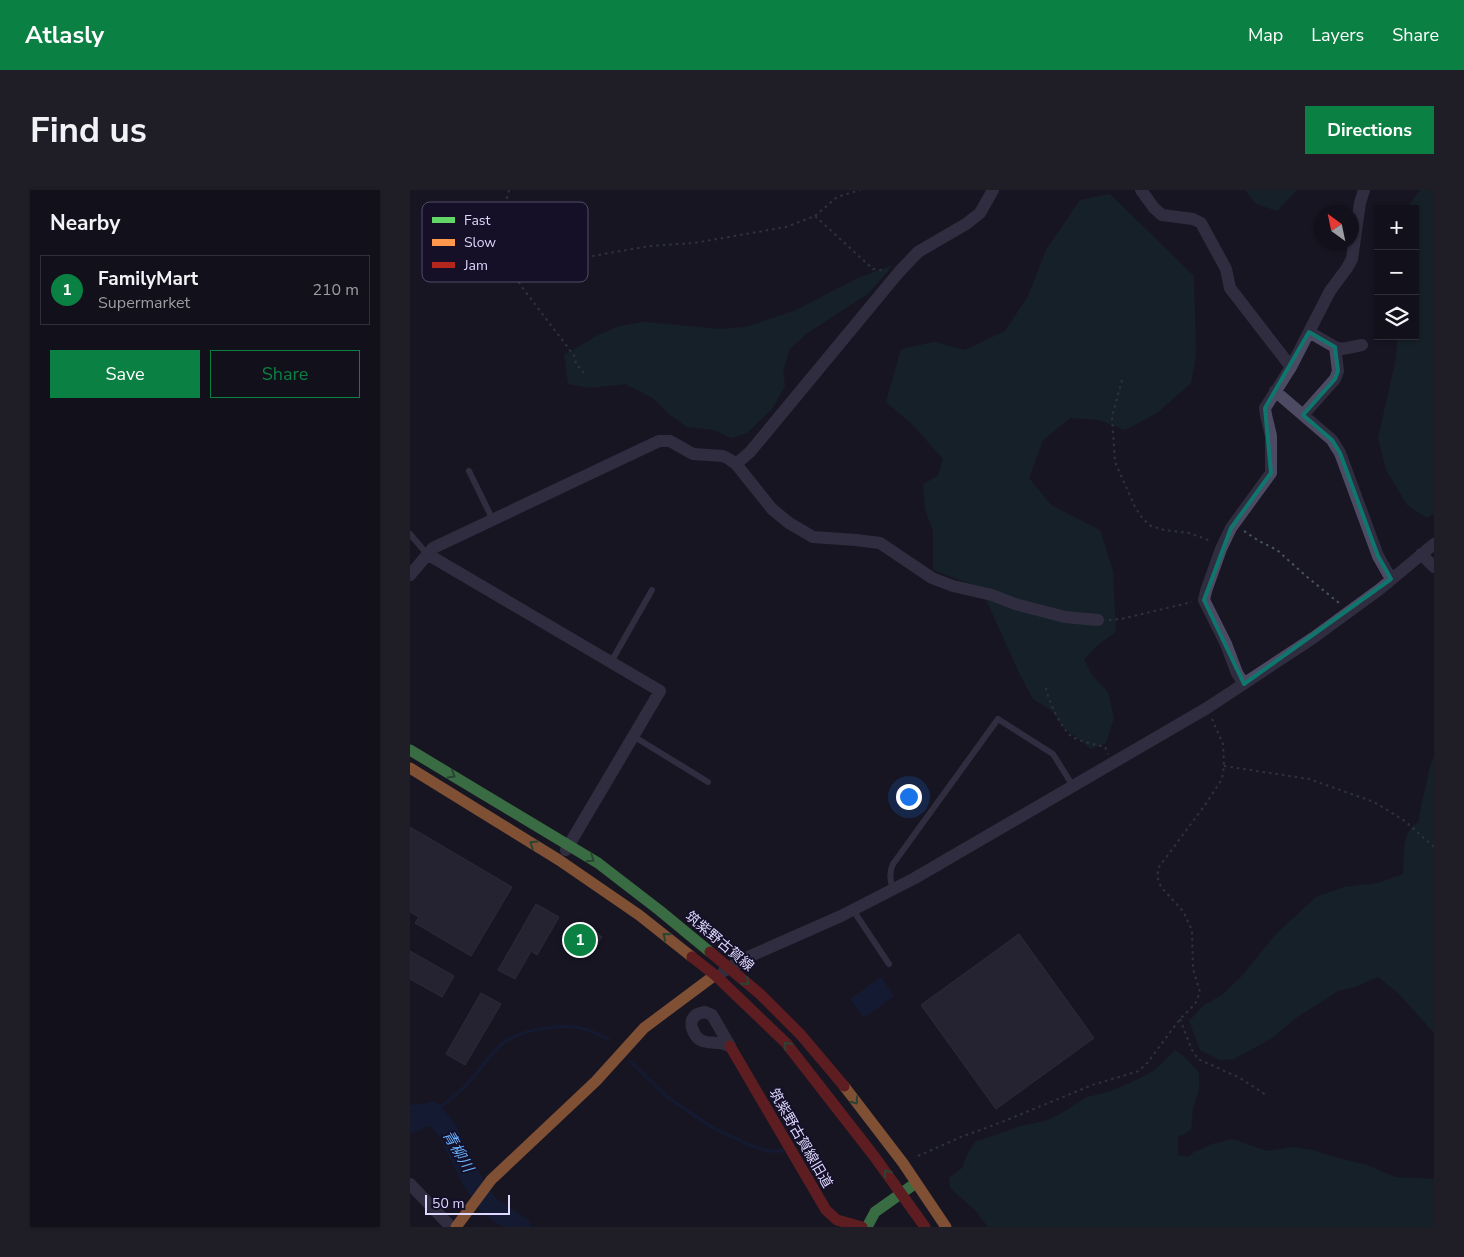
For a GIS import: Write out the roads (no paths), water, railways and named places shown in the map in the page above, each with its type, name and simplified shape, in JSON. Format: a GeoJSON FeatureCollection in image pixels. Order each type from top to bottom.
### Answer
{"type":"FeatureCollection","features":[{"type":"Feature","properties":{"kind":"main road","name":"筑紫野古賀線"},"geometry":{"type":"LineString","coordinates":[[410,750],[598,863],[645,899],[760,994],[801,1035],[842,1083],[903,1162],[946,1227]]}},
{"type":"Feature","properties":{"kind":"main road"},"geometry":{"type":"LineString","coordinates":[[410,768],[559,860],[640,915],[715,976],[786,1043],[902,1193],[925,1227]]}},
{"type":"Feature","properties":{"kind":"main road"},"geometry":{"type":"LineString","coordinates":[[456,1227],[491,1180],[596,1081],[644,1028],[715,976]]}},
{"type":"Feature","properties":{"kind":"main road","name":"筑紫野古賀線旧道"},"geometry":{"type":"LineString","coordinates":[[730,1046],[826,1210],[837,1220],[862,1227]]}},
{"type":"Feature","properties":{"kind":"main road"},"geometry":{"type":"LineString","coordinates":[[867,1227],[875,1212],[917,1183]]}},
{"type":"Feature","properties":{"kind":"street"},"geometry":{"type":"LineString","coordinates":[[736,464],[750,452],[899,272],[918,252],[966,224],[980,212],[994,190]]}},
{"type":"Feature","properties":{"kind":"street"},"geometry":{"type":"LineString","coordinates":[[1141,190],[1154,208],[1162,215],[1193,219],[1201,223],[1226,269],[1230,288],[1291,367]]}},
{"type":"Feature","properties":{"kind":"street"},"geometry":{"type":"LineString","coordinates":[[1244,684],[1236,673],[1226,644],[1204,600],[1206,591],[1221,549],[1235,523],[1271,473],[1271,436],[1266,408],[1291,367],[1330,291],[1352,259],[1360,203],[1364,190]]}},
{"type":"Feature","properties":{"kind":"street"},"geometry":{"type":"LineString","coordinates":[[1309,332],[1342,349],[1362,345]]}},
{"type":"Feature","properties":{"kind":"street"},"geometry":{"type":"LineString","coordinates":[[1303,415],[1336,379],[1338,371],[1335,347]]}},
{"type":"Feature","properties":{"kind":"street"},"geometry":{"type":"LineString","coordinates":[[1275,391],[1332,440],[1340,453],[1378,556],[1391,579]]}},
{"type":"Feature","properties":{"kind":"street"},"geometry":{"type":"LineString","coordinates":[[410,575],[433,548],[659,441],[670,441],[693,454],[723,456],[729,459],[736,464],[772,509],[789,523],[813,537],[880,543],[932,578],[953,586],[992,594],[1015,604],[1065,617],[1098,620]]}},
{"type":"Feature","properties":{"kind":"street"},"geometry":{"type":"LineString","coordinates":[[715,976],[748,958],[853,910],[914,878],[1207,708],[1313,638],[1380,589],[1434,544]]}},
{"type":"Feature","properties":{"kind":"street"},"geometry":{"type":"LineString","coordinates":[[427,554],[660,691],[570,845],[559,860]]}},
{"type":"Feature","properties":{"kind":"street"},"geometry":{"type":"LineString","coordinates":[[1421,554],[1434,567]]}},
{"type":"Feature","properties":{"kind":"street"},"geometry":{"type":"LineString","coordinates":[[410,1184],[451,1227]]}},
{"type":"Feature","properties":{"kind":"lane"},"geometry":{"type":"LineString","coordinates":[[470,471],[493,520]]}},
{"type":"Feature","properties":{"kind":"lane"},"geometry":{"type":"LineString","coordinates":[[410,534],[427,554]]}},
{"type":"Feature","properties":{"kind":"lane"},"geometry":{"type":"LineString","coordinates":[[611,662],[652,590]]}},
{"type":"Feature","properties":{"kind":"lane"},"geometry":{"type":"LineString","coordinates":[[893,889],[890,870],[893,864],[998,720],[1052,754],[1073,786]]}},
{"type":"Feature","properties":{"kind":"lane"},"geometry":{"type":"LineString","coordinates":[[633,736],[708,782]]}},
{"type":"Feature","properties":{"kind":"lane"},"geometry":{"type":"LineString","coordinates":[[853,910],[889,964]]}},
{"type":"Feature","properties":{"kind":"water"},"geometry":{"type":"Polygon","coordinates":[[[881,977],[894,996],[864,1018],[850,999],[881,977]]]}},
{"type":"Feature","properties":{"kind":"water"},"geometry":{"type":"Polygon","coordinates":[[[436,1102],[445,1121],[438,1125],[410,1130],[410,1104],[436,1102]]]}},
{"type":"Feature","properties":{"kind":"waterway"},"geometry":{"type":"LineString","coordinates":[[437,1109],[456,1095],[502,1044],[520,1034],[543,1028],[567,1027],[587,1030],[608,1039]]}},
{"type":"Feature","properties":{"kind":"waterway"},"geometry":{"type":"LineString","coordinates":[[631,1062],[667,1097],[713,1128],[752,1146],[768,1151],[783,1151]]}},
{"type":"Feature","properties":{"kind":"waterway","name":"青柳川"},"geometry":{"type":"LineString","coordinates":[[410,1123],[432,1112],[447,1130],[471,1178],[488,1205],[521,1227]]}},
{"type":"Feature","properties":{"kind":"place","name":"FamilyMart"},"geometry":{"type":"Point","coordinates":[580,940]}}]}
